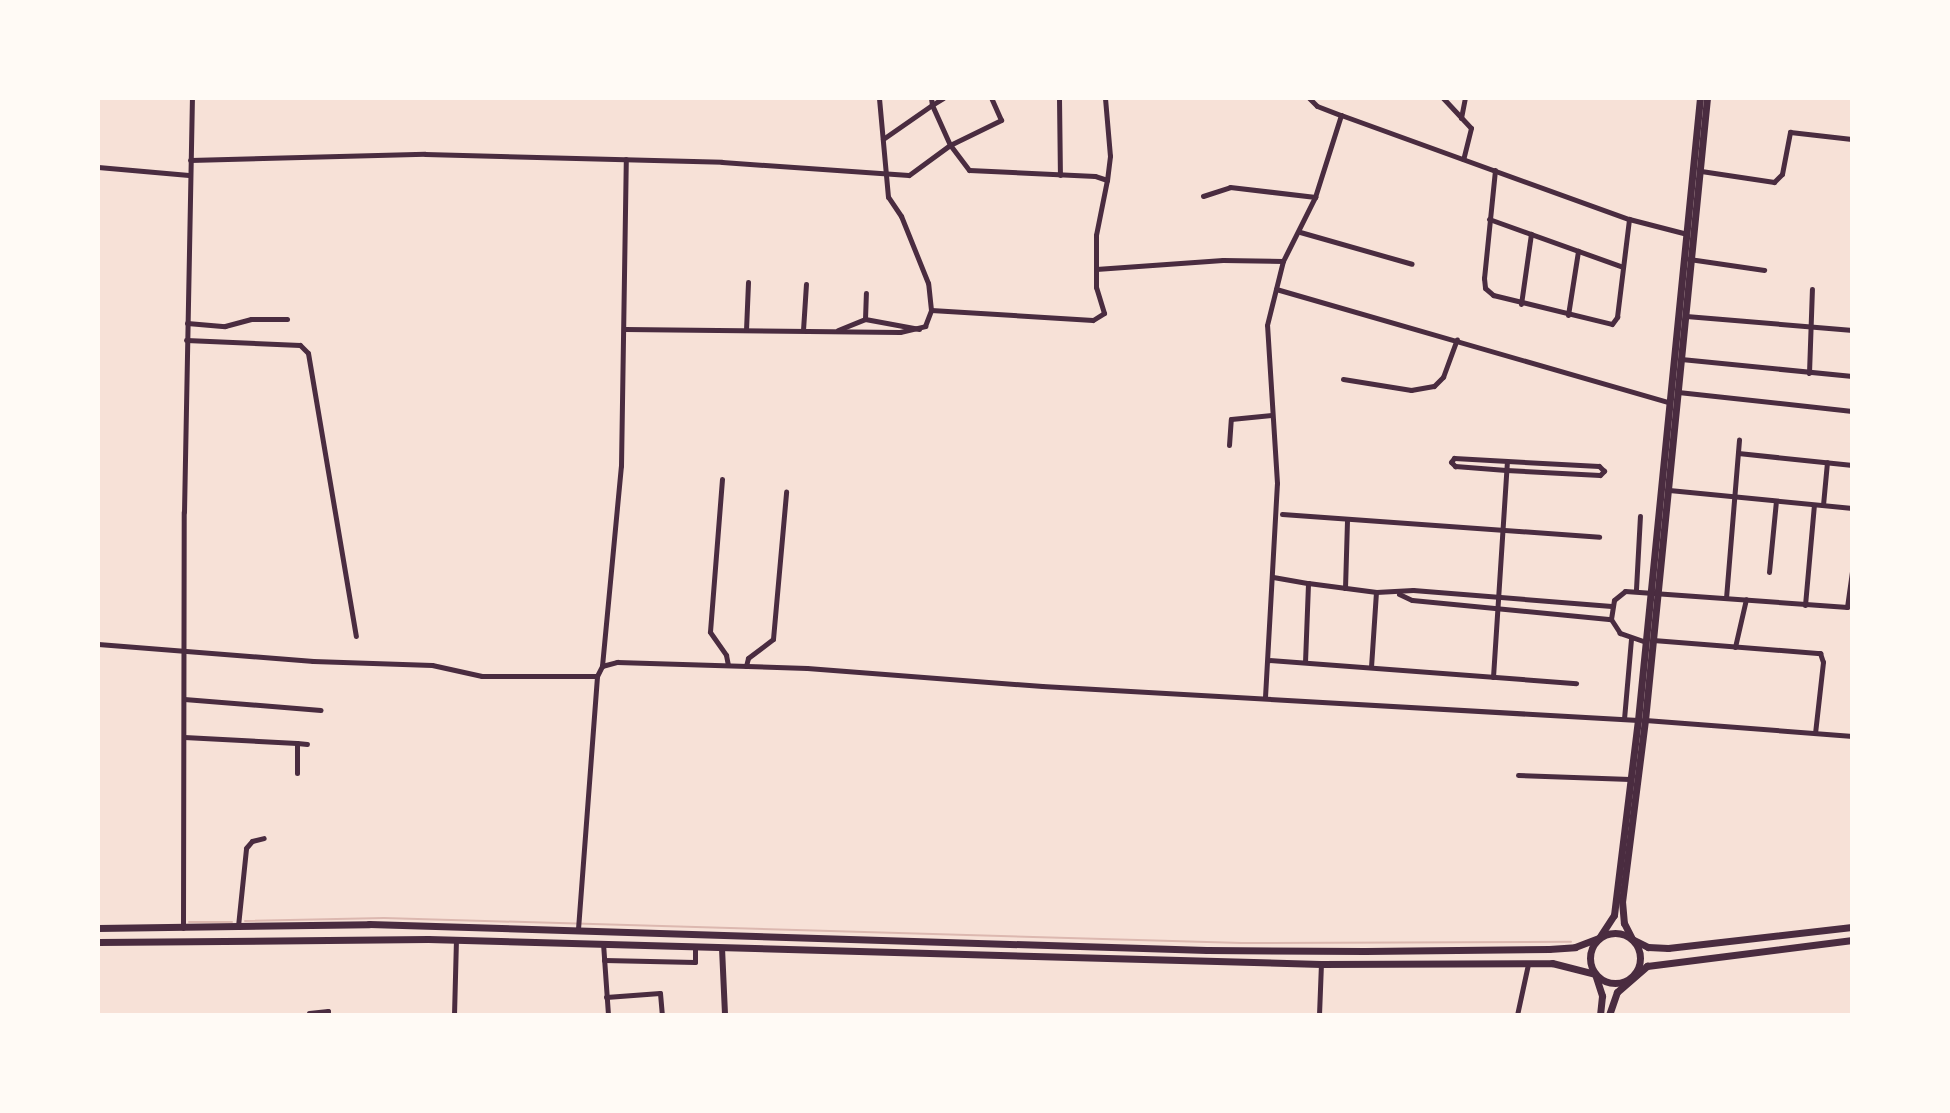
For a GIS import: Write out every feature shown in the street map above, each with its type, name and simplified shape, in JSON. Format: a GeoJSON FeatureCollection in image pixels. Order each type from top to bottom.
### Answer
{"type":"FeatureCollection","features":[{"type":"Feature","properties":{"kind":"main road"},"geometry":{"type":"LineString","coordinates":[[1609,1015],[1617,992],[1640,960],[1624,923],[1622,901],[1650,641],[1670,403],[1694,202],[1700,98]]}},
{"type":"Feature","properties":{"kind":"main road"},"geometry":{"type":"LineString","coordinates":[[1654,591],[1669,490],[1685,316],[1687,234],[1701,171],[1707,98]]}},
{"type":"Feature","properties":{"kind":"main road"},"geometry":{"type":"LineString","coordinates":[[1600,1015],[1602,996],[1590,951],[1614,915],[1630,779],[1642,720]]}},
{"type":"Feature","properties":{"kind":"main road"},"geometry":{"type":"LineString","coordinates":[[98,928],[369,924],[1207,950],[1422,951],[1565,948],[1619,932],[1648,947],[1668,948],[1852,927]]}},
{"type":"Feature","properties":{"kind":"main road"},"geometry":{"type":"LineString","coordinates":[[148,928],[149,941]]}},
{"type":"Feature","properties":{"kind":"main road"},"geometry":{"type":"LineString","coordinates":[[561,943],[562,929]]}},
{"type":"Feature","properties":{"kind":"main road"},"geometry":{"type":"LineString","coordinates":[[98,942],[456,940],[1321,964],[1529,963],[1564,964],[1615,983],[1629,979],[1655,963],[1852,940]]}},
{"type":"Feature","properties":{"kind":"main road"},"geometry":{"type":"LineString","coordinates":[[978,942],[978,955]]}},
{"type":"Feature","properties":{"kind":"main road"},"geometry":{"type":"LineString","coordinates":[[722,948],[725,1015]]}},
{"type":"Feature","properties":{"kind":"street"},"geometry":{"type":"LineString","coordinates":[[183,928],[186,340],[192,98]]}},
{"type":"Feature","properties":{"kind":"street"},"geometry":{"type":"LineString","coordinates":[[879,98],[888,197],[901,216],[922,265],[931,310],[921,329]]}},
{"type":"Feature","properties":{"kind":"street"},"geometry":{"type":"LineString","coordinates":[[883,139],[931,102],[943,98]]}},
{"type":"Feature","properties":{"kind":"street"},"geometry":{"type":"LineString","coordinates":[[190,160],[425,154],[626,159],[886,171],[909,175],[950,145],[1001,120],[991,98]]}},
{"type":"Feature","properties":{"kind":"street"},"geometry":{"type":"LineString","coordinates":[[1059,98],[1060,175]]}},
{"type":"Feature","properties":{"kind":"street"},"geometry":{"type":"LineString","coordinates":[[931,310],[1099,319],[1104,313],[1096,287],[1096,235],[1110,156],[1105,98]]}},
{"type":"Feature","properties":{"kind":"street"},"geometry":{"type":"LineString","coordinates":[[1309,98],[1317,106],[1629,219],[1687,234]]}},
{"type":"Feature","properties":{"kind":"street"},"geometry":{"type":"LineString","coordinates":[[1443,98],[1471,130],[1463,159]]}},
{"type":"Feature","properties":{"kind":"street"},"geometry":{"type":"LineString","coordinates":[[1461,118],[1465,98]]}},
{"type":"Feature","properties":{"kind":"street"},"geometry":{"type":"LineString","coordinates":[[931,102],[950,145],[969,170],[1107,180]]}},
{"type":"Feature","properties":{"kind":"street"},"geometry":{"type":"LineString","coordinates":[[1265,697],[1277,483],[1267,325],[1283,261],[1315,197],[1341,115]]}},
{"type":"Feature","properties":{"kind":"street"},"geometry":{"type":"LineString","coordinates":[[1701,171],[1774,182],[1782,174],[1786,138],[1790,132],[1852,139]]}},
{"type":"Feature","properties":{"kind":"street"},"geometry":{"type":"LineString","coordinates":[[578,929],[597,676],[602,666],[621,466],[626,159]]}},
{"type":"Feature","properties":{"kind":"street"},"geometry":{"type":"LineString","coordinates":[[98,167],[189,175]]}},
{"type":"Feature","properties":{"kind":"street"},"geometry":{"type":"LineString","coordinates":[[1495,170],[1485,288],[1493,295],[1601,324],[1615,321],[1629,219]]}},
{"type":"Feature","properties":{"kind":"street"},"geometry":{"type":"LineString","coordinates":[[1203,196],[1230,187],[1315,197]]}},
{"type":"Feature","properties":{"kind":"street"},"geometry":{"type":"LineString","coordinates":[[1489,219],[1623,267]]}},
{"type":"Feature","properties":{"kind":"street"},"geometry":{"type":"LineString","coordinates":[[1300,232],[1412,264]]}},
{"type":"Feature","properties":{"kind":"street"},"geometry":{"type":"LineString","coordinates":[[1521,304],[1531,234]]}},
{"type":"Feature","properties":{"kind":"street"},"geometry":{"type":"LineString","coordinates":[[1568,315],[1578,251]]}},
{"type":"Feature","properties":{"kind":"street"},"geometry":{"type":"LineString","coordinates":[[1687,259],[1764,270]]}},
{"type":"Feature","properties":{"kind":"street"},"geometry":{"type":"LineString","coordinates":[[1096,269],[1223,260],[1283,261]]}},
{"type":"Feature","properties":{"kind":"street"},"geometry":{"type":"LineString","coordinates":[[746,330],[748,282]]}},
{"type":"Feature","properties":{"kind":"street"},"geometry":{"type":"LineString","coordinates":[[803,330],[806,284]]}},
{"type":"Feature","properties":{"kind":"street"},"geometry":{"type":"LineString","coordinates":[[1276,289],[1670,403]]}},
{"type":"Feature","properties":{"kind":"street"},"geometry":{"type":"LineString","coordinates":[[1809,373],[1812,289]]}},
{"type":"Feature","properties":{"kind":"street"},"geometry":{"type":"LineString","coordinates":[[865,319],[866,293]]}},
{"type":"Feature","properties":{"kind":"street"},"geometry":{"type":"LineString","coordinates":[[1685,316],[1852,330]]}},
{"type":"Feature","properties":{"kind":"street"},"geometry":{"type":"LineString","coordinates":[[187,323],[225,326],[251,319],[287,319]]}},
{"type":"Feature","properties":{"kind":"street"},"geometry":{"type":"LineString","coordinates":[[837,330],[865,319],[904,323],[921,329]]}},
{"type":"Feature","properties":{"kind":"street"},"geometry":{"type":"LineString","coordinates":[[625,329],[921,329]]}},
{"type":"Feature","properties":{"kind":"street"},"geometry":{"type":"LineString","coordinates":[[1343,379],[1411,390],[1434,386],[1443,377],[1457,339]]}},
{"type":"Feature","properties":{"kind":"street"},"geometry":{"type":"LineString","coordinates":[[186,340],[300,345],[307,350],[356,636]]}},
{"type":"Feature","properties":{"kind":"street"},"geometry":{"type":"LineString","coordinates":[[1681,359],[1852,376]]}},
{"type":"Feature","properties":{"kind":"street"},"geometry":{"type":"LineString","coordinates":[[1678,392],[1852,411]]}},
{"type":"Feature","properties":{"kind":"street"},"geometry":{"type":"LineString","coordinates":[[1229,445],[1231,419],[1272,415]]}},
{"type":"Feature","properties":{"kind":"street"},"geometry":{"type":"LineString","coordinates":[[1726,598],[1739,440]]}},
{"type":"Feature","properties":{"kind":"street"},"geometry":{"type":"LineString","coordinates":[[1738,453],[1852,465]]}},
{"type":"Feature","properties":{"kind":"street"},"geometry":{"type":"LineString","coordinates":[[1452,460],[1507,461],[1601,466],[1604,471],[1600,475],[1506,470],[1455,466],[1452,460]]}},
{"type":"Feature","properties":{"kind":"street"},"geometry":{"type":"LineString","coordinates":[[1493,677],[1500,529],[1507,461]]}},
{"type":"Feature","properties":{"kind":"street"},"geometry":{"type":"LineString","coordinates":[[1823,505],[1827,462]]}},
{"type":"Feature","properties":{"kind":"street"},"geometry":{"type":"LineString","coordinates":[[722,479],[710,632],[726,655],[728,665]]}},
{"type":"Feature","properties":{"kind":"street"},"geometry":{"type":"LineString","coordinates":[[1669,490],[1852,508]]}},
{"type":"Feature","properties":{"kind":"street"},"geometry":{"type":"LineString","coordinates":[[746,666],[748,658],[773,639],[786,492]]}},
{"type":"Feature","properties":{"kind":"street"},"geometry":{"type":"LineString","coordinates":[[1769,572],[1776,501]]}},
{"type":"Feature","properties":{"kind":"street"},"geometry":{"type":"LineString","coordinates":[[1805,605],[1814,505]]}},
{"type":"Feature","properties":{"kind":"street"},"geometry":{"type":"LineString","coordinates":[[1282,514],[1599,537]]}},
{"type":"Feature","properties":{"kind":"street"},"geometry":{"type":"LineString","coordinates":[[1636,589],[1640,516]]}},
{"type":"Feature","properties":{"kind":"street"},"geometry":{"type":"LineString","coordinates":[[1345,588],[1347,519]]}},
{"type":"Feature","properties":{"kind":"street"},"geometry":{"type":"LineString","coordinates":[[1815,733],[1823,662],[1820,653],[1631,639],[1615,629],[1611,606],[1619,594],[1636,589],[1805,605],[1848,606],[1852,570]]}},
{"type":"Feature","properties":{"kind":"street"},"geometry":{"type":"LineString","coordinates":[[1273,577],[1376,592],[1413,590],[1611,606]]}},
{"type":"Feature","properties":{"kind":"street"},"geometry":{"type":"LineString","coordinates":[[1305,662],[1308,583]]}},
{"type":"Feature","properties":{"kind":"street"},"geometry":{"type":"LineString","coordinates":[[1371,667],[1376,592]]}},
{"type":"Feature","properties":{"kind":"street"},"geometry":{"type":"LineString","coordinates":[[1398,593],[1412,600],[1611,619]]}},
{"type":"Feature","properties":{"kind":"street"},"geometry":{"type":"LineString","coordinates":[[1735,647],[1746,599]]}},
{"type":"Feature","properties":{"kind":"street"},"geometry":{"type":"LineString","coordinates":[[1624,719],[1631,639]]}},
{"type":"Feature","properties":{"kind":"street"},"geometry":{"type":"LineString","coordinates":[[98,644],[184,648],[313,661],[432,665],[482,676],[597,676]]}},
{"type":"Feature","properties":{"kind":"street"},"geometry":{"type":"LineString","coordinates":[[1268,660],[1576,683]]}},
{"type":"Feature","properties":{"kind":"street"},"geometry":{"type":"LineString","coordinates":[[602,666],[617,662],[746,666],[1642,720],[1852,736]]}},
{"type":"Feature","properties":{"kind":"street"},"geometry":{"type":"LineString","coordinates":[[184,699],[321,710]]}},
{"type":"Feature","properties":{"kind":"street"},"geometry":{"type":"LineString","coordinates":[[184,737],[307,744]]}},
{"type":"Feature","properties":{"kind":"street"},"geometry":{"type":"LineString","coordinates":[[297,743],[297,773]]}},
{"type":"Feature","properties":{"kind":"street"},"geometry":{"type":"LineString","coordinates":[[1518,775],[1630,779]]}},
{"type":"Feature","properties":{"kind":"street"},"geometry":{"type":"LineString","coordinates":[[238,927],[246,848],[252,841],[264,838]]}},
{"type":"Feature","properties":{"kind":"street"},"geometry":{"type":"LineString","coordinates":[[454,1015],[456,940]]}},
{"type":"Feature","properties":{"kind":"street"},"geometry":{"type":"LineString","coordinates":[[603,943],[608,1015]]}},
{"type":"Feature","properties":{"kind":"street"},"geometry":{"type":"LineString","coordinates":[[604,960],[695,962],[695,947]]}},
{"type":"Feature","properties":{"kind":"street"},"geometry":{"type":"LineString","coordinates":[[1517,1015],[1529,963]]}},
{"type":"Feature","properties":{"kind":"street"},"geometry":{"type":"LineString","coordinates":[[1319,1015],[1321,964]]}},
{"type":"Feature","properties":{"kind":"street"},"geometry":{"type":"LineString","coordinates":[[606,997],[660,993],[662,1015]]}},
{"type":"Feature","properties":{"kind":"street"},"geometry":{"type":"LineString","coordinates":[[309,1013],[328,1011],[328,1015]]}},
{"type":"Feature","properties":{"kind":"waterway"},"geometry":{"type":"LineString","coordinates":[[245,921],[384,918],[1242,943],[1571,942]]}},
{"type":"Feature","properties":{"kind":"waterway"},"geometry":{"type":"LineString","coordinates":[[189,922],[232,922]]}}]}
